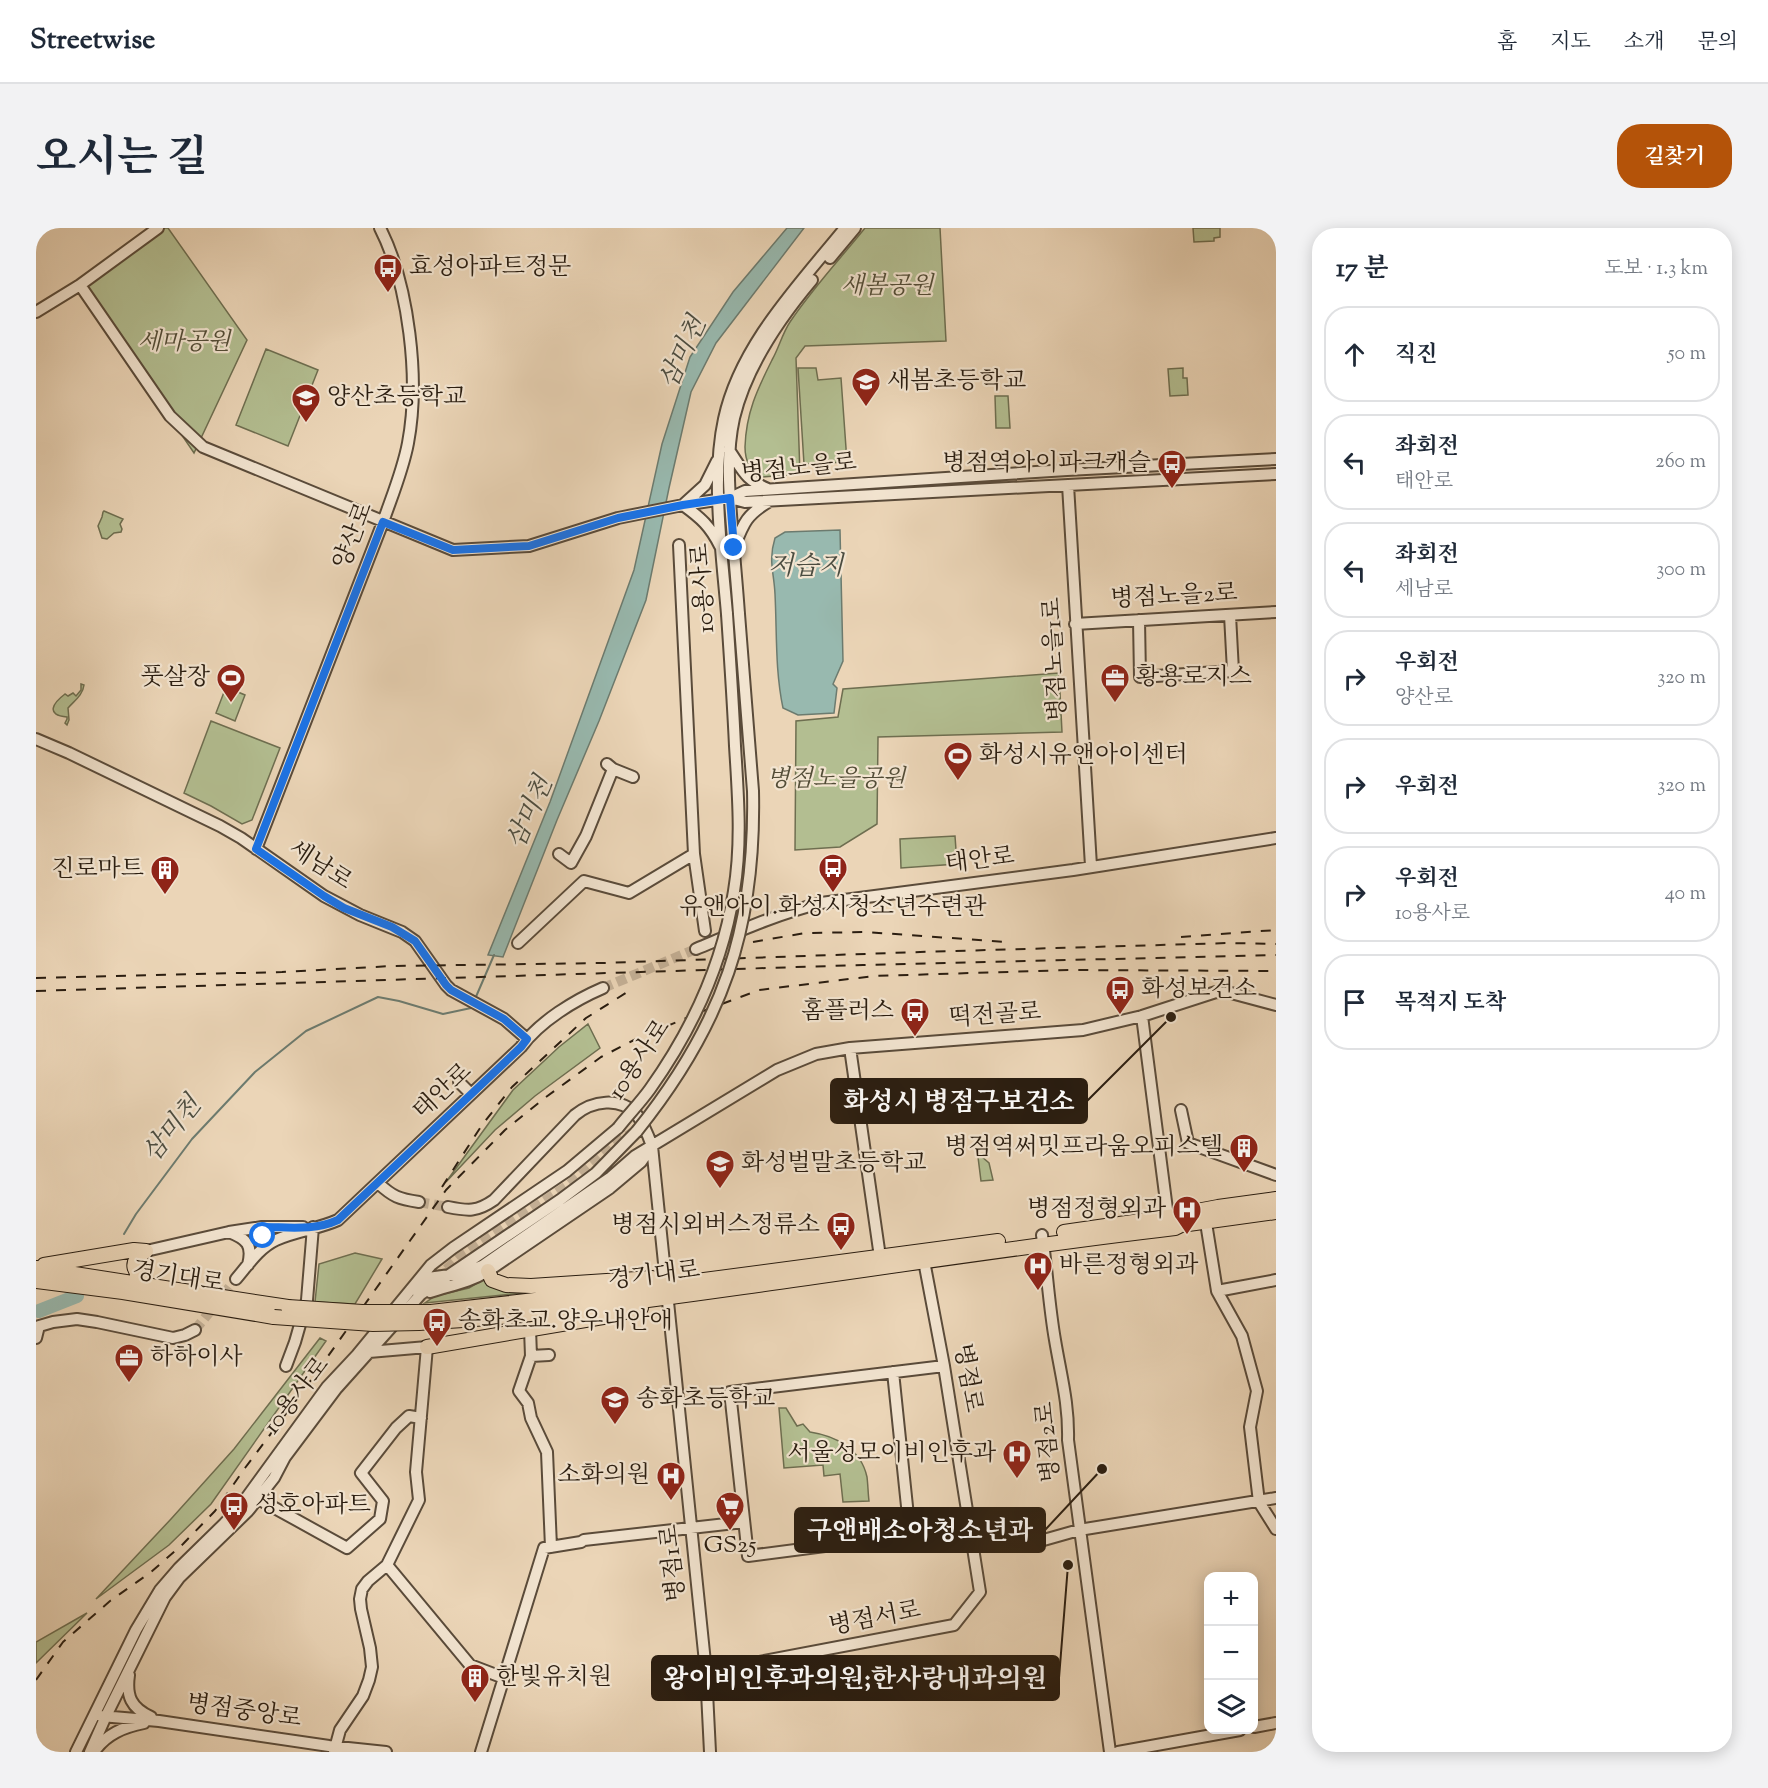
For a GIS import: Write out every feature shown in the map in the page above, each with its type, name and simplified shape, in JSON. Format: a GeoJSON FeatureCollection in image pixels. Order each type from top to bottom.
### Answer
{"type":"FeatureCollection","features":[{"type":"Feature","properties":{"kind":"main road","name":"경기대로"},"geometry":{"type":"LineString","coordinates":[[36,1267],[288,1307],[362,1312],[431,1312],[667,1291],[924,1261],[1276,1201]]}},
{"type":"Feature","properties":{"kind":"main road","name":"경기대로"},"geometry":{"type":"LineString","coordinates":[[1175,1220],[1181,1225],[1276,1212]]}},
{"type":"Feature","properties":{"kind":"main road"},"geometry":{"type":"LineString","coordinates":[[1175,1220],[1183,1231],[1276,1219]]}},
{"type":"Feature","properties":{"kind":"main road","name":"경기대로"},"geometry":{"type":"LineString","coordinates":[[36,1281],[123,1292],[274,1317],[373,1324],[419,1323],[497,1318],[880,1257],[1043,1240]]}},
{"type":"Feature","properties":{"kind":"main road"},"geometry":{"type":"LineString","coordinates":[[36,1267],[134,1250],[146,1251]]}},
{"type":"Feature","properties":{"kind":"main road"},"geometry":{"type":"LineString","coordinates":[[146,1251],[139,1255],[134,1269],[147,1284]]}},
{"type":"Feature","properties":{"kind":"main road"},"geometry":{"type":"LineString","coordinates":[[428,1347],[609,1316],[656,1304],[667,1291],[652,1278],[531,1286],[506,1285],[492,1280],[488,1271]]}},
{"type":"Feature","properties":{"kind":"street"},"geometry":{"type":"LineString","coordinates":[[36,312],[80,285],[158,228]]}},
{"type":"Feature","properties":{"kind":"street","name":"양산로"},"geometry":{"type":"LineString","coordinates":[[256,849],[383,522],[402,469],[408,443],[414,373],[403,298],[388,243],[380,228]]}},
{"type":"Feature","properties":{"kind":"street","name":"10용사로"},"geometry":{"type":"LineString","coordinates":[[92,1752],[100,1716],[136,1630],[160,1590],[179,1568],[274,1478],[285,1457],[325,1402],[412,1303],[421,1294],[588,1179],[637,1131],[666,1094],[700,1040],[727,978],[742,924],[751,870],[753,820],[753,791],[733,614],[722,549],[725,454],[722,433],[728,405],[745,363],[775,316],[845,228]]}},
{"type":"Feature","properties":{"kind":"street","name":"10용사로"},"geometry":{"type":"LineString","coordinates":[[725,454],[738,404],[755,365],[786,313],[855,228]]}},
{"type":"Feature","properties":{"kind":"street","name":"병점노을로"},"geometry":{"type":"LineString","coordinates":[[80,285],[170,416],[203,447],[453,550],[529,546],[618,518],[725,499],[745,502],[769,495],[1016,473],[1276,459]]}},
{"type":"Feature","properties":{"kind":"street"},"geometry":{"type":"LineString","coordinates":[[722,549],[710,527],[683,505],[705,485],[725,454],[746,477],[769,495],[744,522],[734,548]]}},
{"type":"Feature","properties":{"kind":"street"},"geometry":{"type":"LineString","coordinates":[[1245,475],[1249,471],[1246,461]]}},
{"type":"Feature","properties":{"kind":"street"},"geometry":{"type":"LineString","coordinates":[[1117,468],[1114,472],[1117,482]]}},
{"type":"Feature","properties":{"kind":"street"},"geometry":{"type":"LineString","coordinates":[[1016,473],[1020,477],[1020,484],[1016,488]]}},
{"type":"Feature","properties":{"kind":"street","name":"병점노을로"},"geometry":{"type":"LineString","coordinates":[[769,495],[1016,488],[1276,474]]}},
{"type":"Feature","properties":{"kind":"street","name":"병점노을1로"},"geometry":{"type":"LineString","coordinates":[[1068,485],[1091,866]]}},
{"type":"Feature","properties":{"kind":"street","name":"10용사로"},"geometry":{"type":"LineString","coordinates":[[78,1749],[136,1654],[165,1597],[179,1578],[232,1529],[318,1398],[357,1355],[431,1265],[567,1171],[618,1128],[648,1092],[689,1026],[705,994],[717,962],[730,913],[737,871],[734,548],[725,499]]}},
{"type":"Feature","properties":{"kind":"street"},"geometry":{"type":"LineString","coordinates":[[679,544],[694,854],[705,931]]}},
{"type":"Feature","properties":{"kind":"street","name":"병점노을2로"},"geometry":{"type":"LineString","coordinates":[[1075,624],[1276,612]]}},
{"type":"Feature","properties":{"kind":"street"},"geometry":{"type":"LineString","coordinates":[[1138,620],[1140,677],[1233,671],[1230,615]]}},
{"type":"Feature","properties":{"kind":"street","name":"세남로"},"geometry":{"type":"LineString","coordinates":[[36,739],[220,826],[344,908],[392,927],[422,950],[446,985],[504,1019],[527,1039]]}},
{"type":"Feature","properties":{"kind":"street"},"geometry":{"type":"LineString","coordinates":[[559,854],[571,863],[586,836],[610,767],[633,777]]}},
{"type":"Feature","properties":{"kind":"street","name":"태안로"},"geometry":{"type":"LineString","coordinates":[[696,949],[771,918],[821,903],[1073,870],[1276,838]]}},
{"type":"Feature","properties":{"kind":"street"},"geometry":{"type":"LineString","coordinates":[[518,943],[584,880],[629,893],[694,854]]}},
{"type":"Feature","properties":{"kind":"street","name":"태안로"},"geometry":{"type":"LineString","coordinates":[[258,1254],[275,1241],[338,1220],[527,1039],[578,999],[603,987]]}},
{"type":"Feature","properties":{"kind":"street","name":"떡전골로"},"geometry":{"type":"LineString","coordinates":[[412,1290],[428,1278],[464,1273],[482,1266],[611,1177],[635,1156],[777,1070],[816,1054],[850,1048],[1083,1030],[1142,1016],[1216,992],[1231,993],[1276,1005]]}},
{"type":"Feature","properties":{"kind":"street"},"geometry":{"type":"LineString","coordinates":[[1142,1016],[1175,1220]]}},
{"type":"Feature","properties":{"kind":"street"},"geometry":{"type":"LineString","coordinates":[[850,1048],[880,1257]]}},
{"type":"Feature","properties":{"kind":"street"},"geometry":{"type":"LineString","coordinates":[[459,1082],[471,1094]]}},
{"type":"Feature","properties":{"kind":"street"},"geometry":{"type":"LineString","coordinates":[[412,1303],[430,1292],[474,1280],[488,1271],[610,1188],[641,1162],[652,1146],[644,1126],[635,1113],[622,1105],[609,1102],[594,1103],[575,1115],[494,1200],[477,1210],[468,1211],[448,1207]]}},
{"type":"Feature","properties":{"kind":"street"},"geometry":{"type":"LineString","coordinates":[[1181,1110],[1188,1143],[1276,1175]]}},
{"type":"Feature","properties":{"kind":"street","name":"병점1로"},"geometry":{"type":"LineString","coordinates":[[652,1146],[706,1672],[710,1752]]}},
{"type":"Feature","properties":{"kind":"street"},"geometry":{"type":"LineString","coordinates":[[378,1183],[397,1198],[419,1202]]}},
{"type":"Feature","properties":{"kind":"street"},"geometry":{"type":"LineString","coordinates":[[236,1279],[258,1254],[263,1236],[262,1227]]}},
{"type":"Feature","properties":{"kind":"street"},"geometry":{"type":"LineString","coordinates":[[146,1251],[262,1227],[313,1227],[309,1290],[286,1366]]}},
{"type":"Feature","properties":{"kind":"street"},"geometry":{"type":"LineString","coordinates":[[1207,1229],[1217,1291],[1242,1336],[1257,1391],[1250,1427],[1259,1502],[1276,1529]]}},
{"type":"Feature","properties":{"kind":"street"},"geometry":{"type":"LineString","coordinates":[[229,1232],[246,1241],[250,1255],[248,1265]]}},
{"type":"Feature","properties":{"kind":"street","name":"병점2로"},"geometry":{"type":"LineString","coordinates":[[1043,1240],[1054,1336],[1064,1381],[1068,1440],[1079,1530],[1110,1752]]}},
{"type":"Feature","properties":{"kind":"street","name":"병점로"},"geometry":{"type":"LineString","coordinates":[[924,1261],[944,1366],[971,1536]]}},
{"type":"Feature","properties":{"kind":"street"},"geometry":{"type":"LineString","coordinates":[[1217,1291],[1276,1280]]}},
{"type":"Feature","properties":{"kind":"street"},"geometry":{"type":"LineString","coordinates":[[36,1338],[38,1327],[53,1322],[77,1319],[172,1338],[185,1335],[195,1329]]}},
{"type":"Feature","properties":{"kind":"street"},"geometry":{"type":"LineString","coordinates":[[530,1329],[531,1356],[519,1391],[528,1403],[531,1418],[547,1452],[551,1546]]}},
{"type":"Feature","properties":{"kind":"street"},"geometry":{"type":"LineString","coordinates":[[334,1749],[340,1730],[363,1696],[372,1666],[361,1609],[362,1589],[387,1565],[419,1500],[416,1472],[428,1347],[357,1355]]}},
{"type":"Feature","properties":{"kind":"street"},"geometry":{"type":"LineString","coordinates":[[531,1356],[549,1355]]}},
{"type":"Feature","properties":{"kind":"street"},"geometry":{"type":"LineString","coordinates":[[892,1372],[910,1535],[747,1556],[730,1392],[892,1372],[944,1366]]}},
{"type":"Feature","properties":{"kind":"street"},"geometry":{"type":"LineString","coordinates":[[256,1493],[262,1501],[347,1548],[380,1519],[383,1501],[361,1473],[396,1428],[409,1416],[421,1418]]}},
{"type":"Feature","properties":{"kind":"street"},"geometry":{"type":"LineString","coordinates":[[971,1536],[1033,1543],[1079,1530],[1276,1498]]}},
{"type":"Feature","properties":{"kind":"street"},"geometry":{"type":"LineString","coordinates":[[481,1752],[544,1548],[584,1540],[744,1522]]}},
{"type":"Feature","properties":{"kind":"street","name":"병점서로"},"geometry":{"type":"LineString","coordinates":[[706,1672],[954,1625],[980,1592],[971,1536]]}},
{"type":"Feature","properties":{"kind":"street"},"geometry":{"type":"LineString","coordinates":[[387,1565],[470,1665],[504,1678]]}},
{"type":"Feature","properties":{"kind":"street"},"geometry":{"type":"LineString","coordinates":[[136,1654],[128,1675],[127,1686],[131,1701],[139,1712],[159,1721]]}},
{"type":"Feature","properties":{"kind":"street","name":"병점중앙로"},"geometry":{"type":"LineString","coordinates":[[100,1716],[159,1721],[334,1749],[386,1752]]}},
{"type":"Feature","properties":{"kind":"street"},"geometry":{"type":"LineString","coordinates":[[92,1752],[115,1732],[130,1726],[159,1721]]}},
{"type":"Feature","properties":{"kind":"street"},"geometry":{"type":"LineString","coordinates":[[1258,1726],[1276,1723]]}},
{"type":"Feature","properties":{"kind":"street"},"geometry":{"type":"LineString","coordinates":[[1118,1752],[1218,1734]]}},
{"type":"Feature","properties":{"kind":"green space","name":"세마공원"},"geometry":{"type":"Polygon","coordinates":[[[158,228],[168,228],[247,340],[194,453],[80,285],[158,228]]]}},
{"type":"Feature","properties":{"kind":"green space","name":"새봄공원"},"geometry":{"type":"Polygon","coordinates":[[[865,228],[940,228],[946,341],[805,346],[796,358],[800,474],[762,477],[754,473],[749,465],[745,447],[750,412],[757,392],[790,322],[865,228]]]}},
{"type":"Feature","properties":{"kind":"green space"},"geometry":{"type":"Polygon","coordinates":[[[1193,228],[1220,228],[1220,237],[1214,238],[1214,241],[1194,242],[1193,228]]]}},
{"type":"Feature","properties":{"kind":"green space"},"geometry":{"type":"Polygon","coordinates":[[[266,349],[318,370],[288,446],[236,425],[266,349]]]}},
{"type":"Feature","properties":{"kind":"green space"},"geometry":{"type":"Polygon","coordinates":[[[798,368],[816,368],[818,380],[841,378],[847,462],[804,464],[798,368]]]}},
{"type":"Feature","properties":{"kind":"green space"},"geometry":{"type":"Polygon","coordinates":[[[1183,368],[1183,378],[1187,378],[1188,395],[1170,396],[1168,369],[1183,368]]]}},
{"type":"Feature","properties":{"kind":"green space"},"geometry":{"type":"Polygon","coordinates":[[[995,396],[1008,396],[1010,428],[996,428],[995,396]]]}},
{"type":"Feature","properties":{"kind":"green space"},"geometry":{"type":"Polygon","coordinates":[[[104,511],[123,519],[120,524],[121,532],[114,533],[107,539],[102,538],[98,526],[104,511]]]}},
{"type":"Feature","properties":{"kind":"green space","name":"병점노을공원"},"geometry":{"type":"Polygon","coordinates":[[[1059,673],[1062,732],[878,737],[877,824],[840,847],[795,850],[796,721],[838,717],[843,689],[1059,673]]]}},
{"type":"Feature","properties":{"kind":"green space"},"geometry":{"type":"Polygon","coordinates":[[[81,684],[84,685],[82,692],[68,708],[67,725],[65,723],[67,717],[56,714],[53,708],[65,694],[68,696],[73,693],[76,696],[81,690],[81,684]]]}},
{"type":"Feature","properties":{"kind":"green space","name":"풋살장"},"geometry":{"type":"Polygon","coordinates":[[[226,687],[245,695],[235,721],[216,713],[226,687]]]}},
{"type":"Feature","properties":{"kind":"green space"},"geometry":{"type":"Polygon","coordinates":[[[211,721],[280,748],[252,820],[242,824],[184,793],[211,721]]]}},
{"type":"Feature","properties":{"kind":"green space"},"geometry":{"type":"Polygon","coordinates":[[[955,836],[957,864],[901,868],[900,839],[955,836]]]}},
{"type":"Feature","properties":{"kind":"green space"},"geometry":{"type":"Polygon","coordinates":[[[588,1024],[600,1048],[535,1096],[495,1130],[446,1182],[513,1090],[559,1047],[588,1024]]]}},
{"type":"Feature","properties":{"kind":"green space"},"geometry":{"type":"Polygon","coordinates":[[[978,1157],[982,1157],[989,1163],[993,1180],[981,1181],[978,1157]]]}},
{"type":"Feature","properties":{"kind":"green space"},"geometry":{"type":"Polygon","coordinates":[[[355,1253],[382,1259],[355,1304],[315,1302],[319,1264],[355,1253]]]}},
{"type":"Feature","properties":{"kind":"green space"},"geometry":{"type":"Polygon","coordinates":[[[484,1279],[542,1291],[425,1303],[435,1296],[469,1288],[484,1279]]]}},
{"type":"Feature","properties":{"kind":"green space"},"geometry":{"type":"Polygon","coordinates":[[[320,1338],[326,1341],[211,1504],[169,1545],[96,1599],[234,1449],[320,1338]]]}},
{"type":"Feature","properties":{"kind":"green space"},"geometry":{"type":"Polygon","coordinates":[[[779,1408],[786,1408],[797,1426],[803,1424],[810,1432],[838,1441],[853,1452],[864,1467],[869,1501],[843,1502],[840,1474],[824,1476],[823,1465],[784,1468],[779,1408]]]}},
{"type":"Feature","properties":{"kind":"green space"},"geometry":{"type":"Polygon","coordinates":[[[87,1613],[36,1663],[36,1642],[87,1613]]]}},
{"type":"Feature","properties":{"kind":"water"},"geometry":{"type":"Polygon","coordinates":[[[787,228],[804,228],[716,343],[691,392],[646,600],[503,957],[488,955],[550,802],[634,570],[662,444],[690,357],[733,292],[787,228]]]}},
{"type":"Feature","properties":{"kind":"water","name":"저습지"},"geometry":{"type":"Polygon","coordinates":[[[840,530],[843,661],[833,684],[837,688],[834,713],[798,715],[783,708],[780,694],[773,546],[775,538],[785,532],[840,530]]]}},
{"type":"Feature","properties":{"kind":"waterway","name":"삼미천"},"geometry":{"type":"LineString","coordinates":[[475,999],[494,955]]}},
{"type":"Feature","properties":{"kind":"waterway","name":"삼미천"},"geometry":{"type":"LineString","coordinates":[[124,1234],[136,1214],[192,1139],[255,1072],[306,1031],[378,997],[443,1014],[471,1008],[473,1005]]}},
{"type":"Feature","properties":{"kind":"waterway","name":"삼미천"},"geometry":{"type":"LineString","coordinates":[[39,1311],[77,1296]]}},
{"type":"Feature","properties":{"kind":"tunnel"},"geometry":{"type":"LineString","coordinates":[[603,988],[696,949]]}},
{"type":"Feature","properties":{"kind":"tunnel"},"geometry":{"type":"LineString","coordinates":[[435,1279],[465,1253],[570,1184],[619,1141],[632,1133]]}},
{"type":"Feature","properties":{"kind":"tunnel"},"geometry":{"type":"LineString","coordinates":[[419,1202],[448,1207]]}},
{"type":"Feature","properties":{"kind":"tunnel"},"geometry":{"type":"LineString","coordinates":[[195,1330],[236,1279]]}},
{"type":"Feature","properties":{"kind":"tunnel"},"geometry":{"type":"LineString","coordinates":[[84,1752],[95,1728]]}},
{"type":"Feature","properties":{"kind":"railway"},"geometry":{"type":"LineString","coordinates":[[1181,937],[1276,930]]}},
{"type":"Feature","properties":{"kind":"railway"},"geometry":{"type":"LineString","coordinates":[[753,942],[805,933],[866,932],[1007,942]]}},
{"type":"Feature","properties":{"kind":"railway"},"geometry":{"type":"LineString","coordinates":[[36,978],[1229,943],[1276,944]]}},
{"type":"Feature","properties":{"kind":"railway"},"geometry":{"type":"LineString","coordinates":[[36,991],[863,965],[1276,955]]}},
{"type":"Feature","properties":{"kind":"railway"},"geometry":{"type":"LineString","coordinates":[[36,1680],[63,1642],[110,1601],[151,1572],[183,1544],[215,1511],[446,1190],[505,1130],[601,1057],[634,1040],[759,990],[874,976],[1070,970],[1276,971]]}},
{"type":"Feature","properties":{"kind":"railway"},"geometry":{"type":"LineString","coordinates":[[442,1187],[482,1125],[512,1087],[586,1018],[629,991]]}},
{"type":"Feature","properties":{"kind":"place","name":"효성아파트정문"},"geometry":{"type":"Point","coordinates":[388,294]}},
{"type":"Feature","properties":{"kind":"place","name":"새봄초등학교"},"geometry":{"type":"Point","coordinates":[866,408]}},
{"type":"Feature","properties":{"kind":"place","name":"양산초등학교"},"geometry":{"type":"Point","coordinates":[306,424]}},
{"type":"Feature","properties":{"kind":"place","name":"병점역아이파크캐슬"},"geometry":{"type":"Point","coordinates":[1172,490]}},
{"type":"Feature","properties":{"kind":"place","name":"풋살장"},"geometry":{"type":"Point","coordinates":[231,704]}},
{"type":"Feature","properties":{"kind":"place","name":"황용로지스"},"geometry":{"type":"Point","coordinates":[1115,704]}},
{"type":"Feature","properties":{"kind":"place","name":"화성시유앤아이센터"},"geometry":{"type":"Point","coordinates":[958,782]}},
{"type":"Feature","properties":{"kind":"place","name":"유앤아이.화성시청소년수련관"},"geometry":{"type":"Point","coordinates":[833,894]}},
{"type":"Feature","properties":{"kind":"place","name":"진로마트"},"geometry":{"type":"Point","coordinates":[165,896]}},
{"type":"Feature","properties":{"kind":"place","name":"화성보건소"},"geometry":{"type":"Point","coordinates":[1120,1016]}},
{"type":"Feature","properties":{"kind":"place","name":"화성시 병점구보건소"},"geometry":{"type":"Point","coordinates":[1171,1017]}},
{"type":"Feature","properties":{"kind":"place","name":"홈플러스"},"geometry":{"type":"Point","coordinates":[915,1038]}},
{"type":"Feature","properties":{"kind":"place","name":"병점역써밋프라움오피스텔"},"geometry":{"type":"Point","coordinates":[1244,1174]}},
{"type":"Feature","properties":{"kind":"place","name":"화성벌말초등학교"},"geometry":{"type":"Point","coordinates":[720,1190]}},
{"type":"Feature","properties":{"kind":"place","name":"병점정형외과"},"geometry":{"type":"Point","coordinates":[1187,1236]}},
{"type":"Feature","properties":{"kind":"place","name":"병점시외버스정류소"},"geometry":{"type":"Point","coordinates":[841,1252]}},
{"type":"Feature","properties":{"kind":"place","name":"바른정형외과"},"geometry":{"type":"Point","coordinates":[1038,1292]}},
{"type":"Feature","properties":{"kind":"place","name":"송화초교.양우내안애"},"geometry":{"type":"Point","coordinates":[437,1348]}},
{"type":"Feature","properties":{"kind":"place","name":"하하이사"},"geometry":{"type":"Point","coordinates":[129,1384]}},
{"type":"Feature","properties":{"kind":"place","name":"송화초등학교"},"geometry":{"type":"Point","coordinates":[615,1426]}},
{"type":"Feature","properties":{"kind":"place","name":"구앤배소아청소년과"},"geometry":{"type":"Point","coordinates":[1102,1469]}},
{"type":"Feature","properties":{"kind":"place","name":"서울성모이비인후과"},"geometry":{"type":"Point","coordinates":[1017,1480]}},
{"type":"Feature","properties":{"kind":"place","name":"소화의원"},"geometry":{"type":"Point","coordinates":[671,1502]}},
{"type":"Feature","properties":{"kind":"place","name":"성호아파트"},"geometry":{"type":"Point","coordinates":[234,1532]}},
{"type":"Feature","properties":{"kind":"place","name":"GS25"},"geometry":{"type":"Point","coordinates":[730,1532]}},
{"type":"Feature","properties":{"kind":"place","name":"왕이비인후과의원;한사랑내과의원"},"geometry":{"type":"Point","coordinates":[1068,1565]}},
{"type":"Feature","properties":{"kind":"place","name":"한빛유치원"},"geometry":{"type":"Point","coordinates":[475,1704]}},
{"type":"Feature","properties":{"kind":"route"},"geometry":{"type":"LineString","coordinates":[[263,1236],[262,1227],[313,1227],[338,1220],[527,1039],[504,1019],[451,990],[415,941],[392,927],[344,908],[256,849],[383,522],[453,550],[529,546],[618,518],[730,498],[734,548]]}}]}
